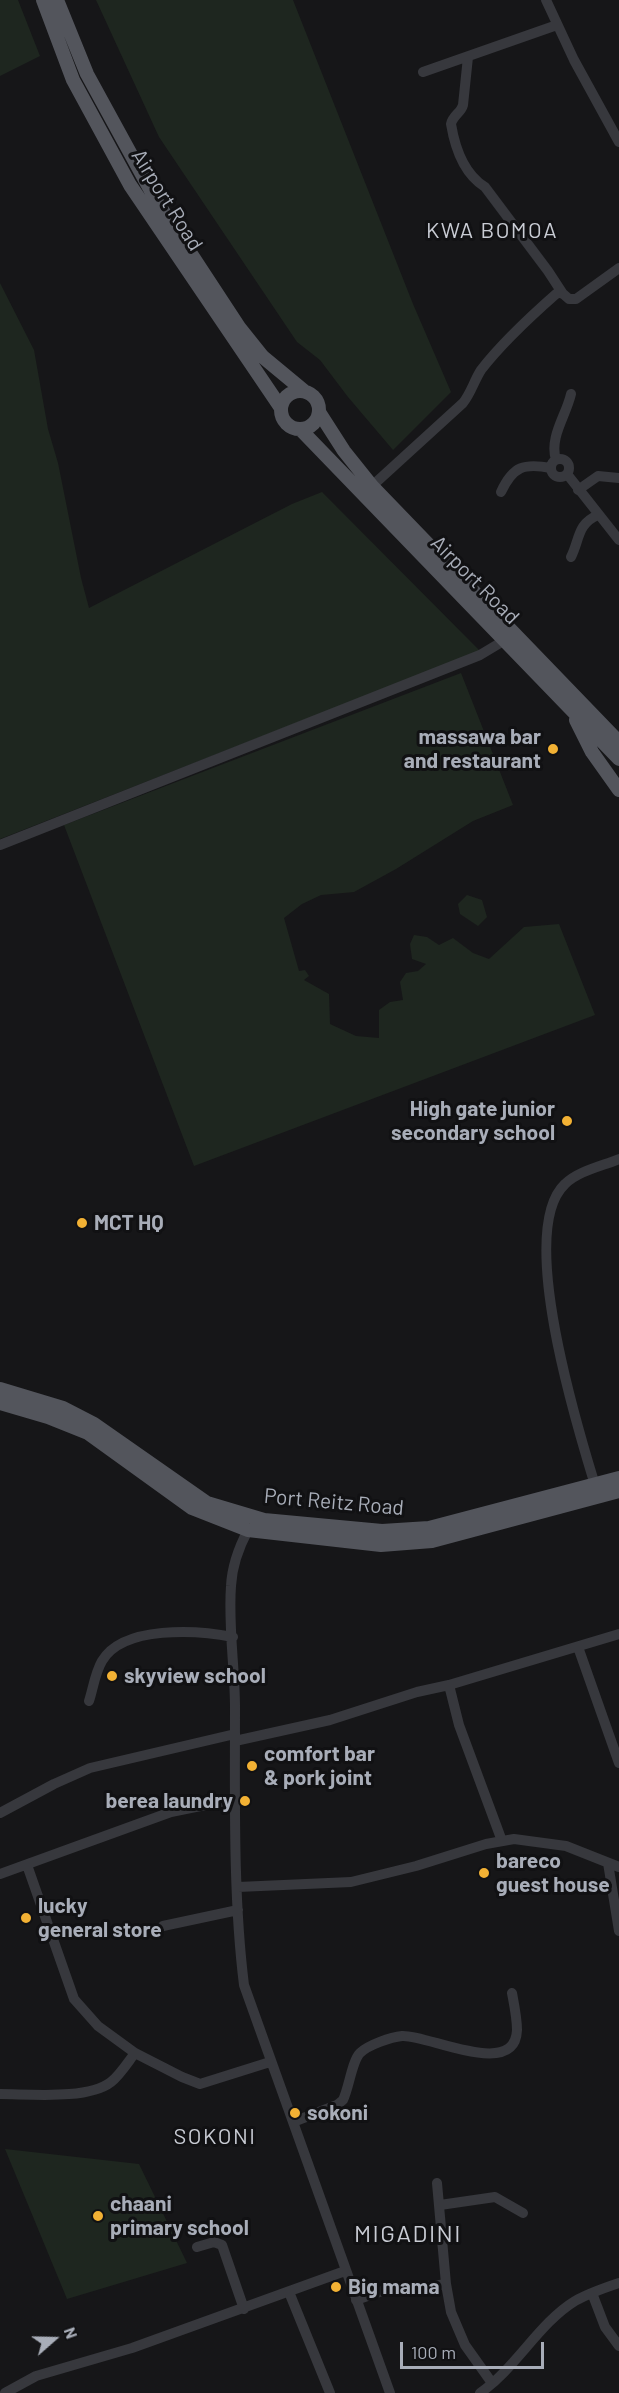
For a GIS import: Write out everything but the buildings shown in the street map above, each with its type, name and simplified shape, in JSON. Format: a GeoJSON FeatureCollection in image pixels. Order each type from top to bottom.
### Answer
{"type":"FeatureCollection","features":[{"type":"Feature","properties":{"kind":"main road","name":"Airport Road"},"geometry":{"type":"LineString","coordinates":[[43,0],[74,80],[130,184],[281,408]]}},
{"type":"Feature","properties":{"kind":"main road","name":"Airport Road"},"geometry":{"type":"LineString","coordinates":[[57,0],[87,74],[157,202],[239,327],[263,357],[304,391]]}},
{"type":"Feature","properties":{"kind":"main road"},"geometry":{"type":"LineString","coordinates":[[304,391],[314,397],[319,412],[315,422],[301,430],[286,424],[281,408],[289,394],[304,391]]}},
{"type":"Feature","properties":{"kind":"main road","name":"Airport Road"},"geometry":{"type":"LineString","coordinates":[[319,412],[344,451],[372,486],[619,742]]}},
{"type":"Feature","properties":{"kind":"main road","name":"Airport Road"},"geometry":{"type":"LineString","coordinates":[[301,430],[619,759]]}},
{"type":"Feature","properties":{"kind":"main road"},"geometry":{"type":"LineString","coordinates":[[568,705],[592,752],[619,790]]}},
{"type":"Feature","properties":{"kind":"main road","name":"Port Reitz Road"},"geometry":{"type":"LineString","coordinates":[[0,1389],[63,1408],[94,1424],[207,1503],[264,1520],[382,1532],[429,1528],[619,1478]]}},
{"type":"Feature","properties":{"kind":"main road"},"geometry":{"type":"LineString","coordinates":[[0,1403],[48,1417],[88,1433],[192,1508],[248,1530],[381,1545],[432,1541],[619,1491]]}},
{"type":"Feature","properties":{"kind":"street"},"geometry":{"type":"LineString","coordinates":[[546,0],[578,67],[619,142]]}},
{"type":"Feature","properties":{"kind":"street"},"geometry":{"type":"LineString","coordinates":[[423,72],[557,25]]}},
{"type":"Feature","properties":{"kind":"street"},"geometry":{"type":"LineString","coordinates":[[468,57],[464,105],[462,110],[452,118],[451,124],[464,164],[473,178],[485,187],[569,300],[576,299],[619,268]]}},
{"type":"Feature","properties":{"kind":"street"},"geometry":{"type":"LineString","coordinates":[[372,486],[463,403],[471,393],[479,373],[503,344],[556,294],[563,294]]}},
{"type":"Feature","properties":{"kind":"street"},"geometry":{"type":"LineString","coordinates":[[553,464],[555,439],[571,393]]}},
{"type":"Feature","properties":{"kind":"street"},"geometry":{"type":"LineString","coordinates":[[501,492],[511,473],[516,469],[553,464],[562,459],[568,462],[570,468],[567,474],[578,490],[598,515],[615,528],[619,540]]}},
{"type":"Feature","properties":{"kind":"street"},"geometry":{"type":"LineString","coordinates":[[578,490],[598,476],[619,478]]}},
{"type":"Feature","properties":{"kind":"street"},"geometry":{"type":"LineString","coordinates":[[572,557],[584,523],[598,515]]}},
{"type":"Feature","properties":{"kind":"street"},"geometry":{"type":"LineString","coordinates":[[0,845],[480,655],[505,640]]}},
{"type":"Feature","properties":{"kind":"street"},"geometry":{"type":"LineString","coordinates":[[595,1485],[578,1428],[551,1303],[546,1270],[548,1229],[556,1196],[564,1184],[574,1177],[619,1159]]}},
{"type":"Feature","properties":{"kind":"street"},"geometry":{"type":"LineString","coordinates":[[248,1530],[234,1566],[231,1587],[238,1910],[244,1986],[390,2393]]}},
{"type":"Feature","properties":{"kind":"street"},"geometry":{"type":"LineString","coordinates":[[89,1701],[101,1662],[108,1653],[124,1642],[138,1637],[187,1632],[206,1632],[233,1637]]}},
{"type":"Feature","properties":{"kind":"street"},"geometry":{"type":"LineString","coordinates":[[0,1813],[90,1768],[330,1720],[417,1692],[449,1685],[619,1634]]}},
{"type":"Feature","properties":{"kind":"street"},"geometry":{"type":"LineString","coordinates":[[578,1647],[616,1746],[619,1763]]}},
{"type":"Feature","properties":{"kind":"street"},"geometry":{"type":"LineString","coordinates":[[449,1685],[459,1725],[502,1841]]}},
{"type":"Feature","properties":{"kind":"street"},"geometry":{"type":"LineString","coordinates":[[0,1874],[171,1812],[235,1799]]}},
{"type":"Feature","properties":{"kind":"street"},"geometry":{"type":"LineString","coordinates":[[238,1887],[351,1882],[376,1877],[486,1844],[514,1839],[556,1845],[614,1865],[619,1931]]}},
{"type":"Feature","properties":{"kind":"street"},"geometry":{"type":"LineString","coordinates":[[27,1865],[74,1999],[98,2026],[135,2053],[182,2078],[200,2084],[270,2062]]}},
{"type":"Feature","properties":{"kind":"street"},"geometry":{"type":"LineString","coordinates":[[163,1926],[238,1910]]}},
{"type":"Feature","properties":{"kind":"street"},"geometry":{"type":"LineString","coordinates":[[294,2122],[337,2105],[343,2100],[358,2054],[374,2043],[401,2036],[466,2051],[490,2054],[503,2052],[514,2042],[517,2030],[512,1993]]}},
{"type":"Feature","properties":{"kind":"street"},"geometry":{"type":"LineString","coordinates":[[0,2094],[87,2091],[102,2087],[113,2080],[135,2053]]}},
{"type":"Feature","properties":{"kind":"street"},"geometry":{"type":"LineString","coordinates":[[437,2183],[446,2284],[454,2323],[486,2390],[513,2366],[561,2312],[574,2302],[619,2283]]}},
{"type":"Feature","properties":{"kind":"street"},"geometry":{"type":"LineString","coordinates":[[440,2205],[495,2197],[523,2213]]}},
{"type":"Feature","properties":{"kind":"street"},"geometry":{"type":"LineString","coordinates":[[197,2247],[214,2242],[222,2245],[244,2309]]}},
{"type":"Feature","properties":{"kind":"street"},"geometry":{"type":"LineString","coordinates":[[5,2393],[19,2389],[36,2376],[132,2348],[345,2271]]}},
{"type":"Feature","properties":{"kind":"street"},"geometry":{"type":"LineString","coordinates":[[356,2300],[388,2289],[414,2289],[446,2284]]}},
{"type":"Feature","properties":{"kind":"street"},"geometry":{"type":"LineString","coordinates":[[289,2292],[330,2393]]}},
{"type":"Feature","properties":{"kind":"street"},"geometry":{"type":"LineString","coordinates":[[592,2293],[605,2327],[619,2346]]}},
{"type":"Feature","properties":{"kind":"shaded area"},"geometry":{"type":"Polygon","coordinates":[[[0,0],[18,0],[40,56],[0,76],[0,0]]]}},
{"type":"Feature","properties":{"kind":"shaded area"},"geometry":{"type":"Polygon","coordinates":[[[96,0],[293,0],[413,304],[451,392],[393,450],[320,360],[297,342],[159,137],[96,0]]]}},
{"type":"Feature","properties":{"kind":"shaded area"},"geometry":{"type":"Polygon","coordinates":[[[0,283],[34,350],[48,429],[58,463],[89,608],[292,504],[322,492],[480,651],[0,839],[0,283]]]}},
{"type":"Feature","properties":{"kind":"shaded area"},"geometry":{"type":"Polygon","coordinates":[[[461,673],[513,805],[473,821],[354,892],[321,895],[302,904],[284,918],[299,971],[305,970],[309,976],[304,980],[329,994],[330,1024],[356,1036],[379,1038],[379,1010],[390,1002],[403,1000],[400,982],[406,973],[418,971],[426,964],[412,959],[410,944],[414,935],[427,937],[439,945],[453,938],[473,953],[489,959],[524,927],[559,924],[595,1015],[194,1166],[64,825],[461,673]]]}},
{"type":"Feature","properties":{"kind":"shaded area"},"geometry":{"type":"Polygon","coordinates":[[[467,895],[482,900],[487,917],[478,926],[460,914],[458,904],[467,895]]]}},
{"type":"Feature","properties":{"kind":"shaded area"},"geometry":{"type":"Polygon","coordinates":[[[5,2149],[139,2164],[187,2263],[67,2299],[5,2149]]]}},
{"type":"Feature","properties":{"kind":"place","name":"massawa bar and restaurant"},"geometry":{"type":"Point","coordinates":[553,749]}},
{"type":"Feature","properties":{"kind":"place","name":"High gate junior secondary school"},"geometry":{"type":"Point","coordinates":[567,1121]}},
{"type":"Feature","properties":{"kind":"place","name":"MCT HQ"},"geometry":{"type":"Point","coordinates":[82,1223]}},
{"type":"Feature","properties":{"kind":"place","name":"skyview school"},"geometry":{"type":"Point","coordinates":[112,1676]}},
{"type":"Feature","properties":{"kind":"place","name":"comfort bar & pork joint"},"geometry":{"type":"Point","coordinates":[252,1766]}},
{"type":"Feature","properties":{"kind":"place","name":"berea laundry"},"geometry":{"type":"Point","coordinates":[245,1801]}},
{"type":"Feature","properties":{"kind":"place","name":"bareco guest house"},"geometry":{"type":"Point","coordinates":[484,1873]}},
{"type":"Feature","properties":{"kind":"place","name":"lucky general store"},"geometry":{"type":"Point","coordinates":[26,1918]}},
{"type":"Feature","properties":{"kind":"place","name":"sokoni"},"geometry":{"type":"Point","coordinates":[295,2113]}},
{"type":"Feature","properties":{"kind":"place","name":"chaani primary school"},"geometry":{"type":"Point","coordinates":[98,2216]}},
{"type":"Feature","properties":{"kind":"place","name":"Big mama"},"geometry":{"type":"Point","coordinates":[336,2287]}},
{"type":"Feature","properties":{"kind":"district","name":"KWA BOMOA"},"geometry":{"type":"Point","coordinates":[492,231]}},
{"type":"Feature","properties":{"kind":"district","name":"SOKONI"},"geometry":{"type":"Point","coordinates":[215,2137]}},
{"type":"Feature","properties":{"kind":"district","name":"MIGADINI"},"geometry":{"type":"Point","coordinates":[408,2234]}}]}
